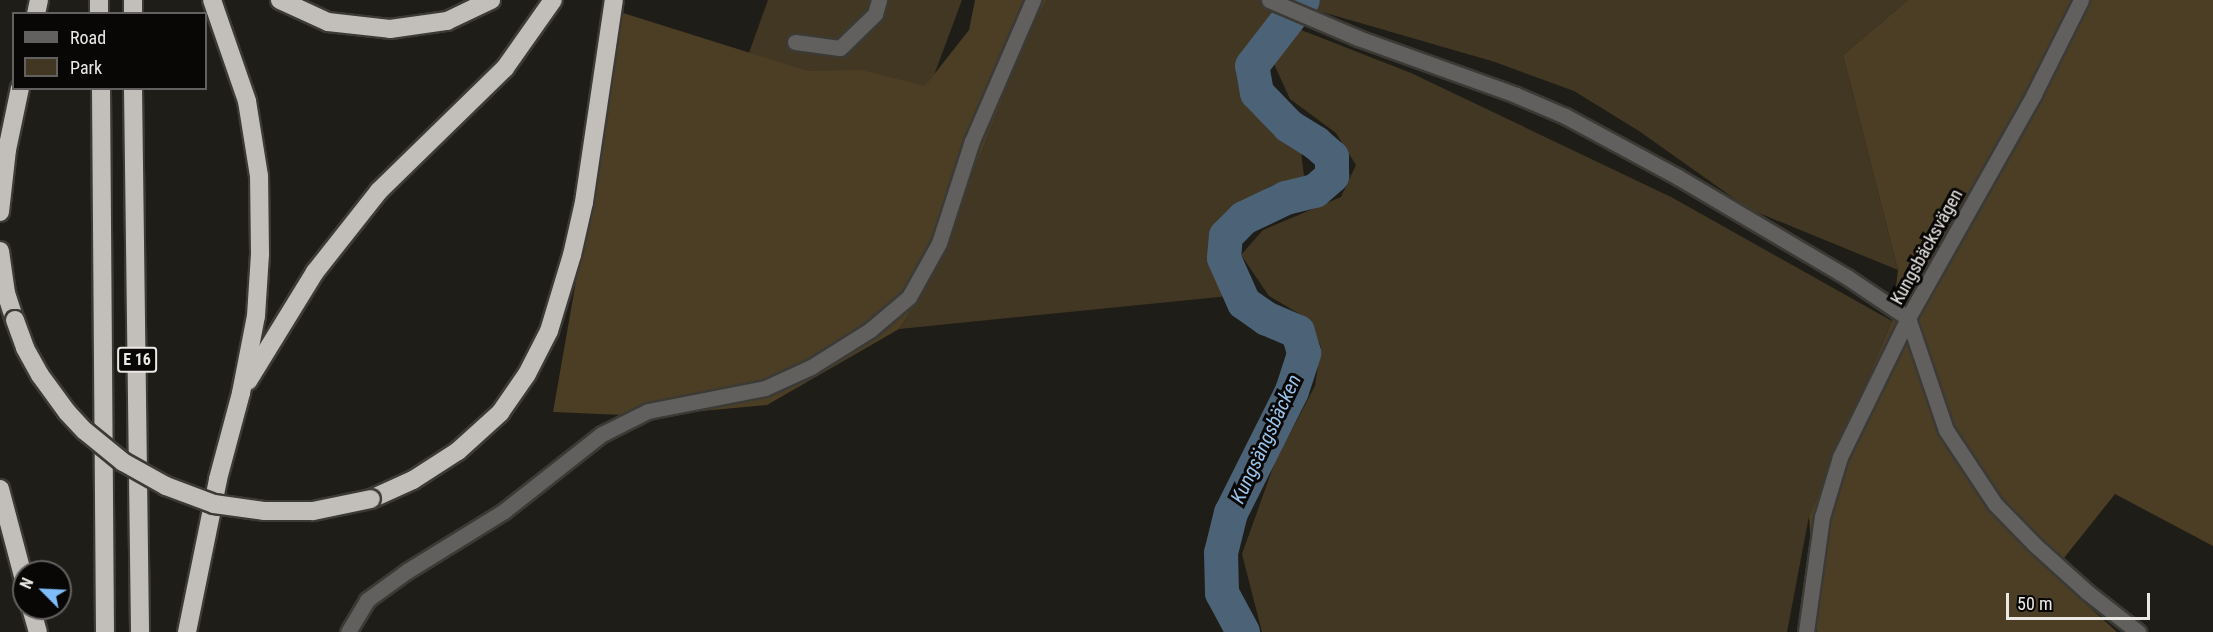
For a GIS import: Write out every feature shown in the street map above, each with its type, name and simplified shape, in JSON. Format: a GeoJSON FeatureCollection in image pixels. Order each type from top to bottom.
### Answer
{"type":"FeatureCollection","features":[{"type":"Feature","properties":{"kind":"highway"},"geometry":{"type":"LineString","coordinates":[[187,632],[218,480],[241,393],[256,316],[260,254],[259,176],[247,101],[212,0]]}},
{"type":"Feature","properties":{"kind":"highway"},"geometry":{"type":"LineString","coordinates":[[280,0],[328,22],[390,29],[447,21],[491,0]]}},
{"type":"Feature","properties":{"kind":"highway"},"geometry":{"type":"LineString","coordinates":[[241,393],[315,272],[379,191],[505,68],[553,0]]}},
{"type":"Feature","properties":{"kind":"highway"},"geometry":{"type":"LineString","coordinates":[[0,250],[6,293],[15,320],[40,375],[84,431],[123,462],[166,486],[214,504],[264,512],[313,512],[371,499],[413,480],[458,451],[500,413],[527,374],[549,331],[572,255],[584,202],[614,0]]}},
{"type":"Feature","properties":{"kind":"highway"},"geometry":{"type":"LineString","coordinates":[[0,212],[7,150],[20,90]]}},
{"type":"Feature","properties":{"kind":"highway","name":"E 16"},"geometry":{"type":"LineString","coordinates":[[101,90],[105,632]]}},
{"type":"Feature","properties":{"kind":"highway","name":"E 16"},"geometry":{"type":"LineString","coordinates":[[133,90],[140,632]]}},
{"type":"Feature","properties":{"kind":"highway"},"geometry":{"type":"LineString","coordinates":[[0,489],[19,560]]}},
{"type":"Feature","properties":{"kind":"street"},"geometry":{"type":"LineString","coordinates":[[795,42],[840,48],[875,14],[879,0]]}},
{"type":"Feature","properties":{"kind":"street"},"geometry":{"type":"LineString","coordinates":[[348,632],[367,600],[407,571],[504,511],[602,434],[648,411],[765,388],[811,367],[860,336],[909,297],[939,243],[972,141],[1033,0]]}},
{"type":"Feature","properties":{"kind":"street"},"geometry":{"type":"LineString","coordinates":[[1269,0],[1326,25],[1516,95],[1566,116],[1708,195],[1847,277],[1908,318],[1840,457],[1822,517],[1806,632]]}},
{"type":"Feature","properties":{"kind":"street","name":"Kungsbäcksvägen"},"geometry":{"type":"LineString","coordinates":[[2081,0],[2034,94],[1908,318],[1946,430],[1995,504],[2035,545],[2087,592],[2138,632]]}},
{"type":"Feature","properties":{"kind":"green space"},"geometry":{"type":"Polygon","coordinates":[[[768,0],[962,0],[924,102],[718,139],[768,0]]]}},
{"type":"Feature","properties":{"kind":"green space"},"geometry":{"type":"Polygon","coordinates":[[[1047,0],[1288,0],[1269,29],[1243,59],[1245,89],[1268,124],[1300,143],[1304,176],[1270,186],[1232,210],[1210,236],[1213,262],[1229,296],[899,329],[927,287],[1029,34],[1047,0]]]}},
{"type":"Feature","properties":{"kind":"green space"},"geometry":{"type":"Polygon","coordinates":[[[1311,0],[1908,0],[1843,55],[1898,270],[1749,209],[1639,131],[1574,91],[1495,62],[1305,7],[1311,0]]]}},
{"type":"Feature","properties":{"kind":"green space"},"geometry":{"type":"Polygon","coordinates":[[[1291,26],[1411,73],[1671,197],[1892,321],[1809,516],[1787,632],[1262,632],[1242,554],[1275,462],[1315,386],[1321,347],[1308,319],[1269,296],[1241,255],[1263,230],[1341,197],[1356,165],[1336,133],[1290,99],[1274,64],[1291,26]]]}},
{"type":"Feature","properties":{"kind":"shaded area"},"geometry":{"type":"Polygon","coordinates":[[[975,0],[1047,0],[1029,34],[927,287],[899,329],[767,405],[647,416],[553,412],[623,13],[808,71],[861,70],[925,86],[969,30],[975,0]]]}},
{"type":"Feature","properties":{"kind":"shaded area"},"geometry":{"type":"Polygon","coordinates":[[[1908,0],[2213,0],[2213,546],[2115,494],[2052,573],[2117,632],[1817,632],[1809,516],[1892,321],[1898,270],[1843,55],[1908,0]]]}},
{"type":"Feature","properties":{"kind":"waterway","name":"Kungsängsbäcken"},"geometry":{"type":"LineString","coordinates":[[1243,632],[1222,593],[1221,553],[1231,513],[1292,391],[1304,353],[1298,332],[1267,319],[1244,303],[1224,258],[1226,236],[1244,218],[1286,198],[1315,191],[1332,176],[1332,157],[1316,143],[1289,126],[1257,93],[1252,66],[1303,0]]}}]}
